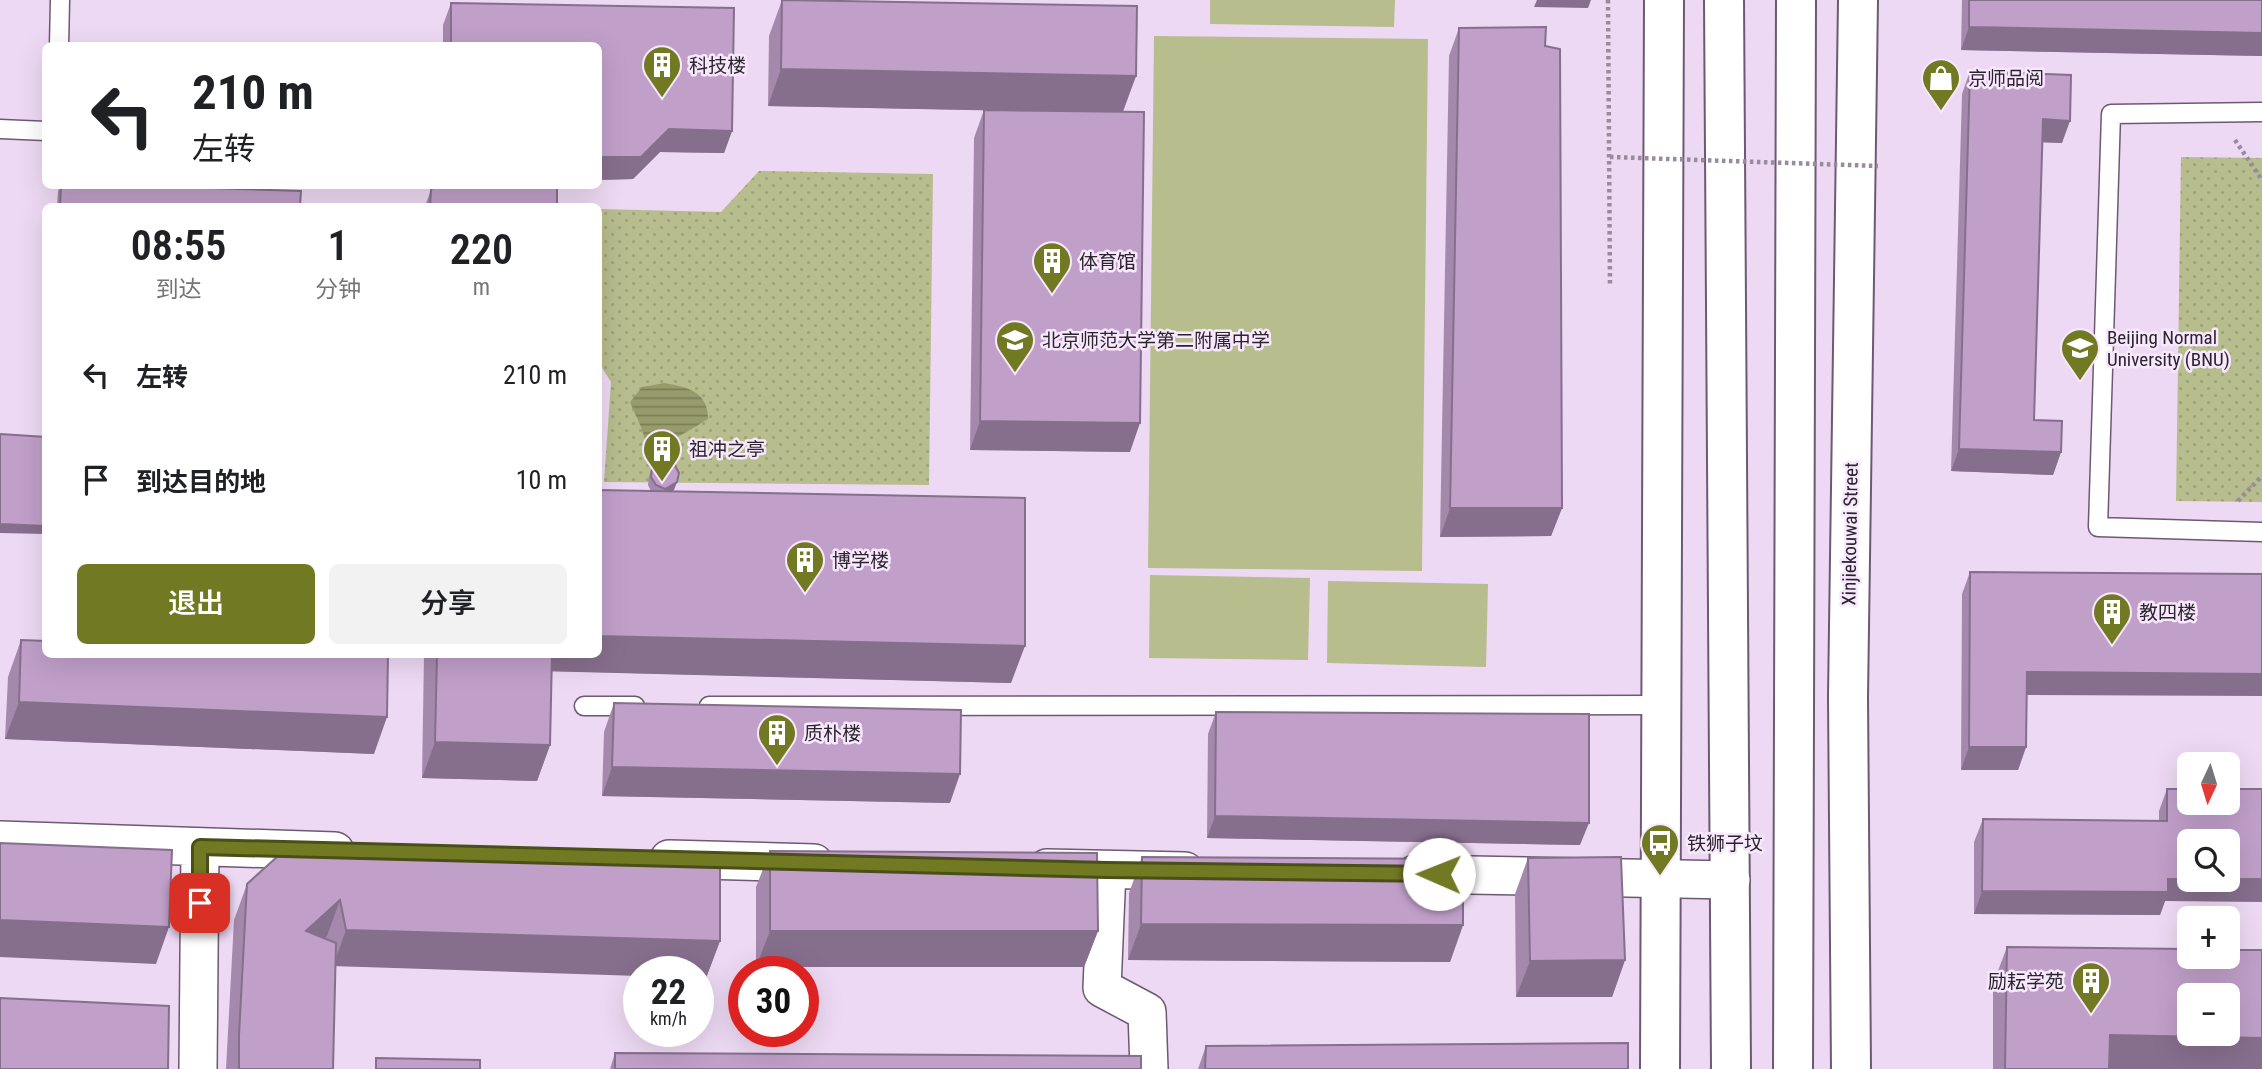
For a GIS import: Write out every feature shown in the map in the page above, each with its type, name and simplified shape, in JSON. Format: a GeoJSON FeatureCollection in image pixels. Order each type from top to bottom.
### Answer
{"type":"FeatureCollection","features":[{"type":"Feature","properties":{"kind":"street"},"geometry":{"type":"LineString","coordinates":[[1660,1069],[1664,0]]}},
{"type":"Feature","properties":{"kind":"street"},"geometry":{"type":"LineString","coordinates":[[1724,0],[1731,1069]]}},
{"type":"Feature","properties":{"kind":"street"},"geometry":{"type":"LineString","coordinates":[[1793,1069],[1796,0]]}},
{"type":"Feature","properties":{"kind":"street","name":"Xinjiekouwai Street"},"geometry":{"type":"LineString","coordinates":[[1851,1069],[1848,697],[1858,0]]}},
{"type":"Feature","properties":{"kind":"street"},"geometry":{"type":"LineString","coordinates":[[0,840],[367,851]]}},
{"type":"Feature","properties":{"kind":"street"},"geometry":{"type":"LineString","coordinates":[[198,1069],[200,847]]}},
{"type":"Feature","properties":{"kind":"street"},"geometry":{"type":"LineString","coordinates":[[632,858],[842,863]]}},
{"type":"Feature","properties":{"kind":"street"},"geometry":{"type":"LineString","coordinates":[[1009,867],[1218,871]]}},
{"type":"Feature","properties":{"kind":"street"},"geometry":{"type":"LineString","coordinates":[[1107,870],[1102,988],[1147,1012],[1149,1069]]}},
{"type":"Feature","properties":{"kind":"street"},"geometry":{"type":"LineString","coordinates":[[1384,874],[1731,880]]}},
{"type":"Feature","properties":{"kind":"lane"},"geometry":{"type":"LineString","coordinates":[[59,42],[60,0]]}},
{"type":"Feature","properties":{"kind":"lane"},"geometry":{"type":"LineString","coordinates":[[2262,112],[2110,114],[2098,527],[2262,532]]}},
{"type":"Feature","properties":{"kind":"lane"},"geometry":{"type":"LineString","coordinates":[[0,129],[42,131]]}},
{"type":"Feature","properties":{"kind":"lane"},"geometry":{"type":"LineString","coordinates":[[696,706],[1661,705]]}},
{"type":"Feature","properties":{"kind":"lane"},"geometry":{"type":"LineString","coordinates":[[584,706],[654,706]]}},
{"type":"Feature","properties":{"kind":"path"},"geometry":{"type":"LineString","coordinates":[[1608,0],[1610,287]]}},
{"type":"Feature","properties":{"kind":"path"},"geometry":{"type":"LineString","coordinates":[[2217,113],[2262,180]]}},
{"type":"Feature","properties":{"kind":"path"},"geometry":{"type":"LineString","coordinates":[[1610,156],[1878,166]]}},
{"type":"Feature","properties":{"kind":"shaded area"},"geometry":{"type":"Polygon","coordinates":[[[1210,0],[1395,0],[1394,27],[1210,24],[1210,0]]]}},
{"type":"Feature","properties":{"kind":"shaded area"},"geometry":{"type":"Polygon","coordinates":[[[1154,36],[1428,39],[1422,571],[1148,568],[1154,36]]]}},
{"type":"Feature","properties":{"kind":"shaded area"},"geometry":{"type":"Polygon","coordinates":[[[2181,157],[2262,158],[2262,502],[2176,501],[2181,157]]]}},
{"type":"Feature","properties":{"kind":"shaded area"},"geometry":{"type":"Polygon","coordinates":[[[759,171],[933,174],[929,485],[604,482],[611,382],[602,368],[602,209],[721,212],[759,171]]]}},
{"type":"Feature","properties":{"kind":"shaded area"},"geometry":{"type":"Polygon","coordinates":[[[664,383],[681,386],[700,396],[708,419],[670,439],[654,442],[645,440],[630,402],[642,387],[664,383]]]}},
{"type":"Feature","properties":{"kind":"shaded area"},"geometry":{"type":"Polygon","coordinates":[[[1150,575],[1310,578],[1308,660],[1149,658],[1150,575]]]}},
{"type":"Feature","properties":{"kind":"shaded area"},"geometry":{"type":"Polygon","coordinates":[[[1328,581],[1488,584],[1486,667],[1327,663],[1328,581]]]}},
{"type":"Feature","properties":{"kind":"building"},"geometry":{"type":"Polygon","coordinates":[[[782,0],[1137,6],[1136,76],[781,69],[782,0]]]}},
{"type":"Feature","properties":{"kind":"building"},"geometry":{"type":"Polygon","coordinates":[[[1969,0],[2262,0],[2262,33],[1969,27],[1969,0]]]}},
{"type":"Feature","properties":{"kind":"building","name":"科技楼"},"geometry":{"type":"Polygon","coordinates":[[[451,3],[734,8],[732,131],[669,129],[641,157],[602,157],[602,42],[451,42],[451,3]]]}},
{"type":"Feature","properties":{"kind":"building"},"geometry":{"type":"Polygon","coordinates":[[[1546,27],[1545,46],[1560,49],[1562,508],[1450,508],[1459,28],[1546,27]]]}},
{"type":"Feature","properties":{"kind":"building"},"geometry":{"type":"Polygon","coordinates":[[[1970,71],[2071,75],[2070,121],[2043,119],[2034,420],[2062,421],[2061,452],[1959,449],[1970,71]]]}},
{"type":"Feature","properties":{"kind":"building","name":"体育馆"},"geometry":{"type":"Polygon","coordinates":[[[984,110],[1144,112],[1140,423],[980,421],[984,110]]]}},
{"type":"Feature","properties":{"kind":"building"},"geometry":{"type":"Polygon","coordinates":[[[61,189],[301,191],[300,203],[60,203],[61,189]]]}},
{"type":"Feature","properties":{"kind":"building"},"geometry":{"type":"Polygon","coordinates":[[[557,189],[557,203],[430,203],[431,190],[557,189]]]}},
{"type":"Feature","properties":{"kind":"building"},"geometry":{"type":"Polygon","coordinates":[[[0,434],[42,437],[42,526],[0,524],[0,434]]]}},
{"type":"Feature","properties":{"kind":"building","name":"祖冲之亭"},"geometry":{"type":"Polygon","coordinates":[[[658,461],[673,462],[679,473],[677,482],[665,489],[656,485],[651,477],[652,468],[658,461]]]}},
{"type":"Feature","properties":{"kind":"building"},"geometry":{"type":"Polygon","coordinates":[[[602,490],[1025,498],[1025,646],[602,636],[602,490]]]}},
{"type":"Feature","properties":{"kind":"building","name":"教四楼"},"geometry":{"type":"Polygon","coordinates":[[[1970,572],[2262,574],[2262,674],[2027,672],[2026,747],[1969,747],[1970,572]]]}},
{"type":"Feature","properties":{"kind":"building"},"geometry":{"type":"Polygon","coordinates":[[[21,640],[42,641],[42,658],[388,658],[387,717],[19,702],[21,640]]]}},
{"type":"Feature","properties":{"kind":"building"},"geometry":{"type":"Polygon","coordinates":[[[437,658],[552,658],[550,745],[435,742],[437,658]]]}},
{"type":"Feature","properties":{"kind":"building"},"geometry":{"type":"Polygon","coordinates":[[[614,703],[961,710],[960,774],[612,767],[614,703]]]}},
{"type":"Feature","properties":{"kind":"building"},"geometry":{"type":"Polygon","coordinates":[[[1216,712],[1589,714],[1589,823],[1215,816],[1216,712]]]}},
{"type":"Feature","properties":{"kind":"building"},"geometry":{"type":"Polygon","coordinates":[[[2167,789],[2177,789],[2177,816],[2240,816],[2240,789],[2262,789],[2262,879],[2240,879],[2240,829],[2177,829],[2177,879],[2168,879],[2168,892],[1982,891],[1983,819],[2167,821],[2167,789]]]}},
{"type":"Feature","properties":{"kind":"building"},"geometry":{"type":"Polygon","coordinates":[[[0,843],[172,850],[169,927],[0,920],[0,843]]]}},
{"type":"Feature","properties":{"kind":"building"},"geometry":{"type":"Polygon","coordinates":[[[288,847],[720,856],[720,941],[346,930],[340,900],[306,931],[336,943],[333,1069],[239,1069],[247,884],[288,847]]]}},
{"type":"Feature","properties":{"kind":"building"},"geometry":{"type":"Polygon","coordinates":[[[770,851],[1097,853],[1098,931],[770,931],[770,851]]]}},
{"type":"Feature","properties":{"kind":"building"},"geometry":{"type":"Polygon","coordinates":[[[1142,857],[1463,859],[1463,925],[1141,924],[1142,857]]]}},
{"type":"Feature","properties":{"kind":"building"},"geometry":{"type":"Polygon","coordinates":[[[1621,857],[1625,960],[1530,961],[1528,858],[1621,857]]]}},
{"type":"Feature","properties":{"kind":"building","name":"励耘学苑"},"geometry":{"type":"Polygon","coordinates":[[[2007,947],[2177,949],[2177,969],[2240,969],[2240,950],[2262,950],[2262,1038],[2240,1038],[2240,983],[2177,983],[2177,1036],[2110,1035],[2109,1069],[2005,1069],[2007,947]]]}},
{"type":"Feature","properties":{"kind":"building"},"geometry":{"type":"Polygon","coordinates":[[[0,998],[169,1006],[168,1069],[0,1069],[0,998]]]}},
{"type":"Feature","properties":{"kind":"building"},"geometry":{"type":"Polygon","coordinates":[[[1628,1043],[1628,1069],[1205,1069],[1206,1046],[1628,1043]]]}},
{"type":"Feature","properties":{"kind":"building"},"geometry":{"type":"Polygon","coordinates":[[[615,1053],[1141,1056],[1141,1069],[615,1069],[615,1053]]]}},
{"type":"Feature","properties":{"kind":"building"},"geometry":{"type":"Polygon","coordinates":[[[376,1058],[480,1060],[480,1069],[376,1069],[376,1058]]]}},
{"type":"Feature","properties":{"kind":"place","name":"科技楼"},"geometry":{"type":"Point","coordinates":[662,99]}},
{"type":"Feature","properties":{"kind":"place","name":"京师品阅"},"geometry":{"type":"Point","coordinates":[1941,112]}},
{"type":"Feature","properties":{"kind":"place","name":"体育馆"},"geometry":{"type":"Point","coordinates":[1052,295]}},
{"type":"Feature","properties":{"kind":"place","name":"北京师范大学第二附属中学"},"geometry":{"type":"Point","coordinates":[1015,374]}},
{"type":"Feature","properties":{"kind":"place","name":"Beijing Normal University (BNU)"},"geometry":{"type":"Point","coordinates":[2080,382]}},
{"type":"Feature","properties":{"kind":"place","name":"祖冲之亭"},"geometry":{"type":"Point","coordinates":[662,483]}},
{"type":"Feature","properties":{"kind":"place","name":"博学楼"},"geometry":{"type":"Point","coordinates":[805,594]}},
{"type":"Feature","properties":{"kind":"place","name":"教四楼"},"geometry":{"type":"Point","coordinates":[2112,646]}},
{"type":"Feature","properties":{"kind":"place","name":"质朴楼"},"geometry":{"type":"Point","coordinates":[777,767]}},
{"type":"Feature","properties":{"kind":"place","name":"铁狮子坟"},"geometry":{"type":"Point","coordinates":[1660,877]}},
{"type":"Feature","properties":{"kind":"place","name":"励耘学苑"},"geometry":{"type":"Point","coordinates":[2091,1015]}},
{"type":"Feature","properties":{"kind":"route"},"geometry":{"type":"LineString","coordinates":[[200,903],[200,847],[1107,870],[1439,874]]}}]}
